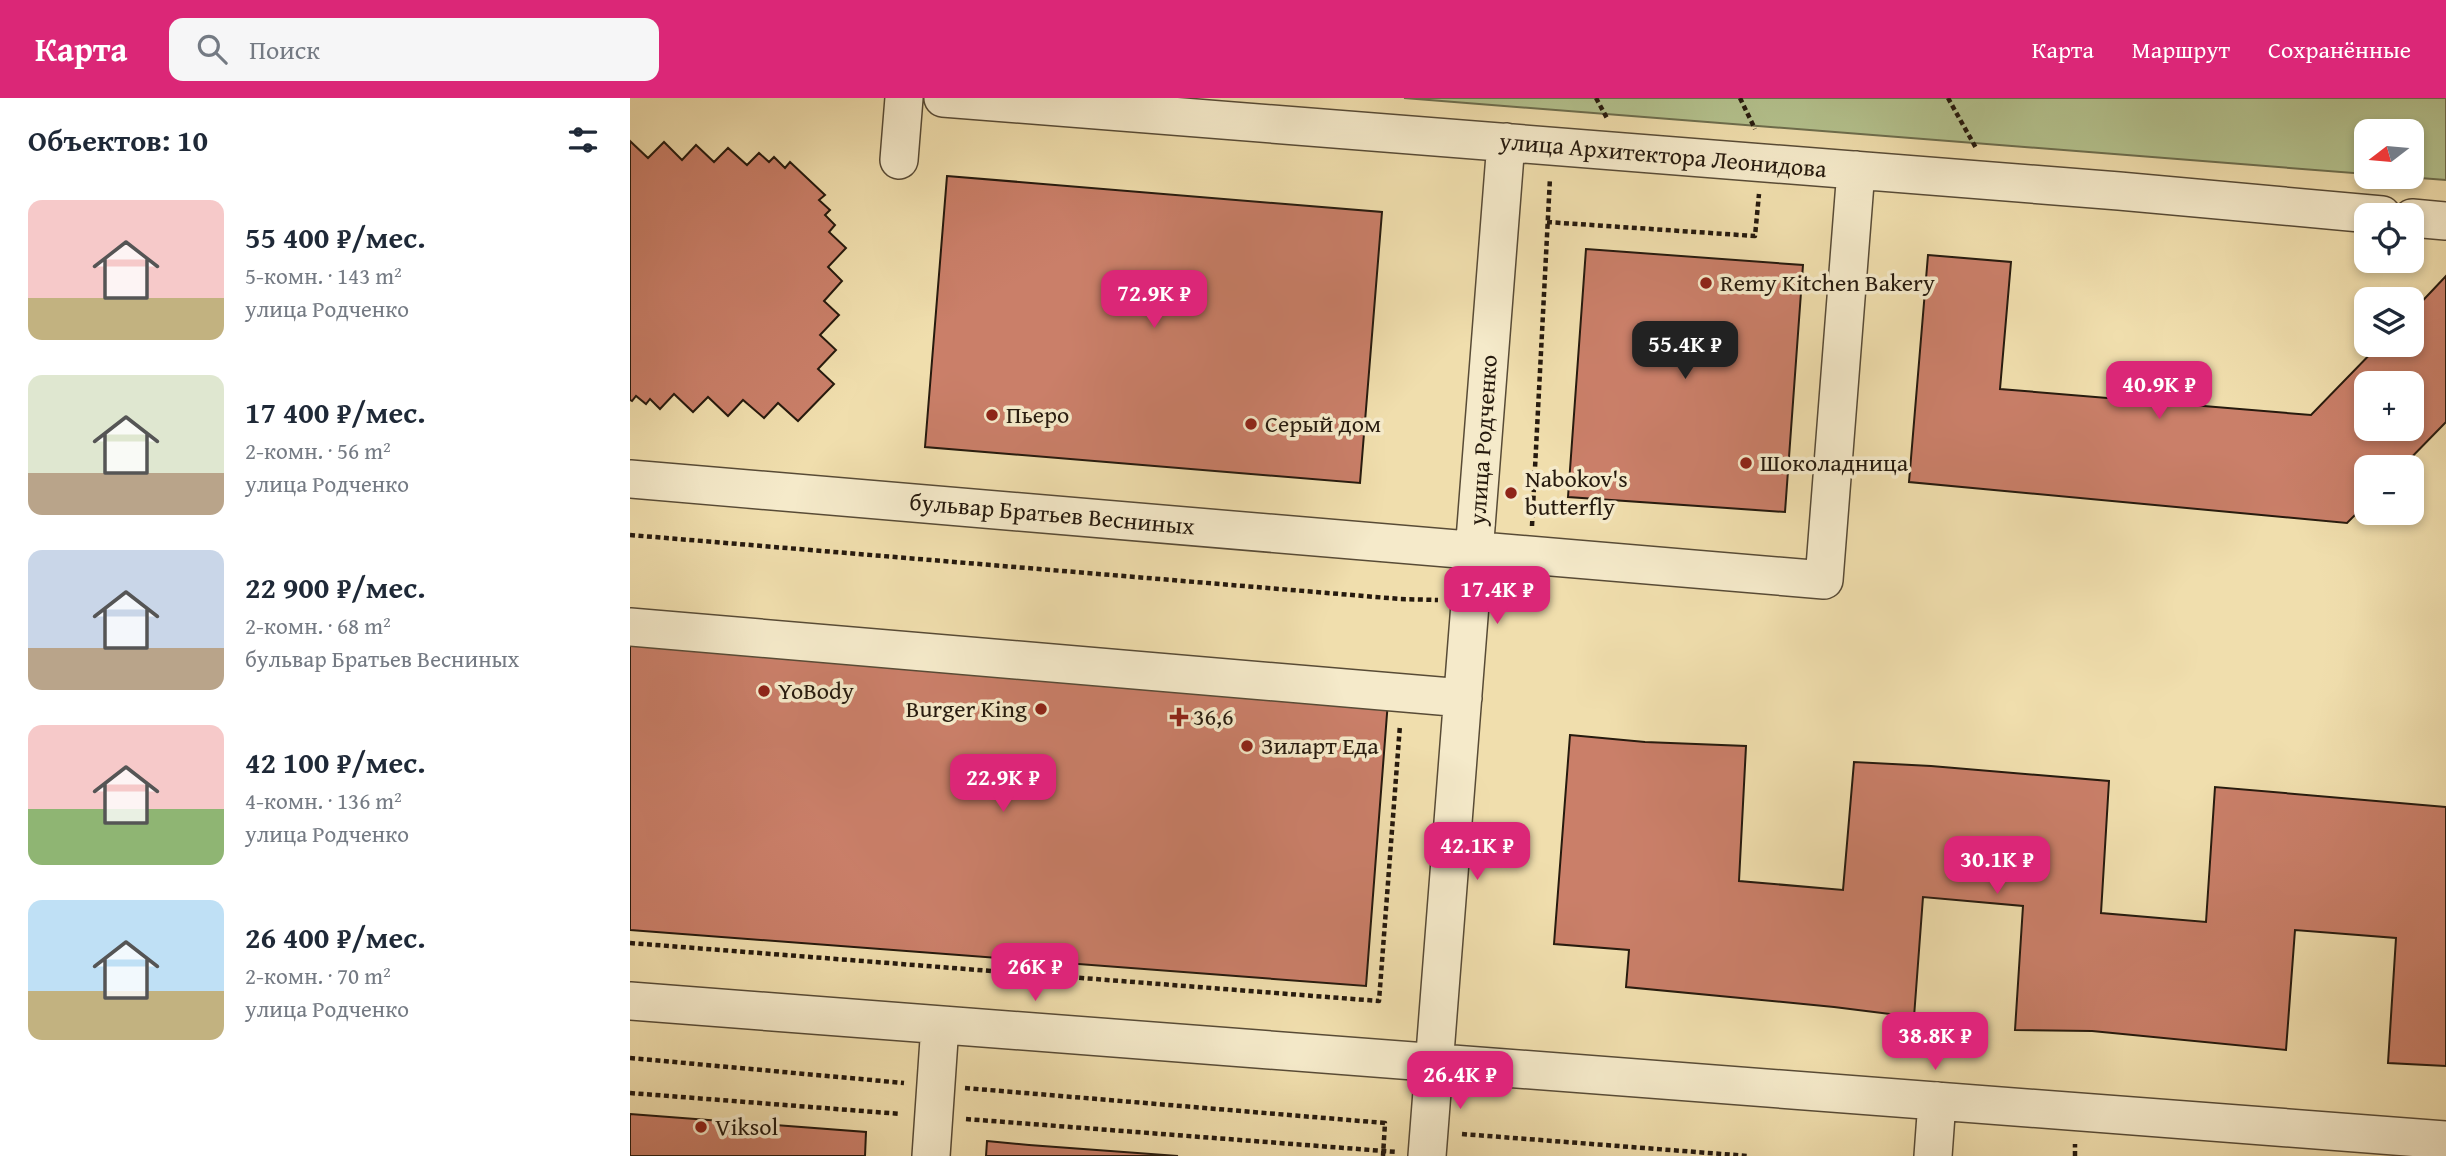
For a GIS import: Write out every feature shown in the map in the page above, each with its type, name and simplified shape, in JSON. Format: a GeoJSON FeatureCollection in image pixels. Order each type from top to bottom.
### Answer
{"type":"FeatureCollection","features":[{"type":"Feature","properties":{"kind":"street"},"geometry":{"type":"LineString","coordinates":[[888,98],[891,160],[904,98]]}},
{"type":"Feature","properties":{"kind":"street","name":"улица Архитектора Леонидова"},"geometry":{"type":"LineString","coordinates":[[943,98],[1856,170],[2354,213]]}},
{"type":"Feature","properties":{"kind":"street","name":"улица Родченко"},"geometry":{"type":"LineString","coordinates":[[1439,1151],[1435,1062],[1506,142]]}},
{"type":"Feature","properties":{"kind":"street","name":"бульвар Братьев Весниных"},"geometry":{"type":"LineString","coordinates":[[630,479],[1824,580],[1856,170]]}},
{"type":"Feature","properties":{"kind":"street"},"geometry":{"type":"LineString","coordinates":[[2424,219],[2446,221]]}},
{"type":"Feature","properties":{"kind":"street"},"geometry":{"type":"LineString","coordinates":[[630,626],[1463,698]]}},
{"type":"Feature","properties":{"kind":"street"},"geometry":{"type":"LineString","coordinates":[[630,1001],[1937,1101],[2436,1145]]}},
{"type":"Feature","properties":{"kind":"street"},"geometry":{"type":"LineString","coordinates":[[930,1156],[940,1025]]}},
{"type":"Feature","properties":{"kind":"street"},"geometry":{"type":"LineString","coordinates":[[1933,1156],[1937,1101]]}},
{"type":"Feature","properties":{"kind":"path"},"geometry":{"type":"LineString","coordinates":[[1596,98],[1611,127]]}},
{"type":"Feature","properties":{"kind":"path"},"geometry":{"type":"LineString","coordinates":[[1740,98],[1759,139]]}},
{"type":"Feature","properties":{"kind":"path"},"geometry":{"type":"LineString","coordinates":[[1948,98],[1982,158]]}},
{"type":"Feature","properties":{"kind":"path"},"geometry":{"type":"LineString","coordinates":[[1530,554],[1550,167]]}},
{"type":"Feature","properties":{"kind":"path"},"geometry":{"type":"LineString","coordinates":[[1547,222],[1755,236],[1760,183]]}},
{"type":"Feature","properties":{"kind":"path"},"geometry":{"type":"LineString","coordinates":[[630,535],[1400,599],[1470,601]]}},
{"type":"Feature","properties":{"kind":"path"},"geometry":{"type":"LineString","coordinates":[[630,943],[1379,1001],[1403,692]]}},
{"type":"Feature","properties":{"kind":"path"},"geometry":{"type":"LineString","coordinates":[[630,1058],[934,1101],[1368,1149],[1383,1153],[1439,1151],[1462,1133],[1748,1156]]}},
{"type":"Feature","properties":{"kind":"path"},"geometry":{"type":"LineString","coordinates":[[630,1093],[934,1101],[1385,1123],[1383,1153]]}},
{"type":"Feature","properties":{"kind":"path"},"geometry":{"type":"LineString","coordinates":[[1368,1149],[1368,1156]]}},
{"type":"Feature","properties":{"kind":"green space"},"geometry":{"type":"Polygon","coordinates":[[[1404,98],[2446,98],[2446,180],[2424,178],[2424,119],[2354,119],[2354,173],[1404,98]]]}},
{"type":"Feature","properties":{"kind":"building"},"geometry":{"type":"Polygon","coordinates":[[[630,141],[648,158],[664,142],[682,160],[696,145],[714,162],[728,148],[747,165],[759,153],[769,162],[774,157],[785,168],[790,162],[825,195],[819,200],[830,210],[825,215],[835,225],[829,232],[846,248],[828,267],[842,281],[824,301],[839,315],[820,335],[836,350],[818,369],[834,384],[798,421],[778,403],[764,418],[743,400],[728,416],[708,397],[693,412],[674,394],[660,409],[650,399],[646,404],[636,396],[630,400],[630,141]]]}},
{"type":"Feature","properties":{"kind":"building"},"geometry":{"type":"Polygon","coordinates":[[[947,176],[1382,212],[1360,483],[925,447],[947,176]]]}},
{"type":"Feature","properties":{"kind":"building"},"geometry":{"type":"Polygon","coordinates":[[[1586,249],[1803,265],[1785,512],[1568,497],[1586,249]]]}},
{"type":"Feature","properties":{"kind":"building"},"geometry":{"type":"Polygon","coordinates":[[[1928,255],[2011,262],[2000,389],[2311,415],[2367,357],[2424,357],[2424,299],[2446,276],[2446,422],[2414,455],[2354,455],[2354,516],[2347,523],[1909,482],[1928,255]]]}},
{"type":"Feature","properties":{"kind":"building"},"geometry":{"type":"Polygon","coordinates":[[[630,643],[1388,701],[1366,986],[630,930],[630,643]]]}},
{"type":"Feature","properties":{"kind":"building"},"geometry":{"type":"Polygon","coordinates":[[[1570,735],[1645,742],[1746,746],[1739,881],[1843,890],[1854,762],[2109,781],[2101,913],[2206,922],[2215,787],[2446,807],[2446,1066],[2388,1063],[2396,938],[2295,930],[2286,1050],[2092,1031],[2015,1030],[2023,906],[1923,897],[1914,1017],[1626,987],[1629,950],[1554,944],[1570,735]]]}},
{"type":"Feature","properties":{"kind":"building"},"geometry":{"type":"Polygon","coordinates":[[[630,1114],[866,1132],[865,1156],[630,1156],[630,1114]]]}},
{"type":"Feature","properties":{"kind":"building"},"geometry":{"type":"Polygon","coordinates":[[[987,1141],[1029,1145],[1178,1156],[986,1156],[987,1141]]]}},
{"type":"Feature","properties":{"kind":"place","name":"Remy Kitchen Bakery"},"geometry":{"type":"Point","coordinates":[1706,283]}},
{"type":"Feature","properties":{"kind":"place","name":"Пьеро"},"geometry":{"type":"Point","coordinates":[992,415]}},
{"type":"Feature","properties":{"kind":"place","name":"Серый дом"},"geometry":{"type":"Point","coordinates":[1251,424]}},
{"type":"Feature","properties":{"kind":"place","name":"Шоколадница"},"geometry":{"type":"Point","coordinates":[1746,463]}},
{"type":"Feature","properties":{"kind":"place","name":"Nabokov's butterfly"},"geometry":{"type":"Point","coordinates":[1511,493]}},
{"type":"Feature","properties":{"kind":"place","name":"YoBody"},"geometry":{"type":"Point","coordinates":[764,691]}},
{"type":"Feature","properties":{"kind":"place","name":"Burger King"},"geometry":{"type":"Point","coordinates":[1041,709]}},
{"type":"Feature","properties":{"kind":"place","name":"36,6"},"geometry":{"type":"Point","coordinates":[1179,717]}},
{"type":"Feature","properties":{"kind":"place","name":"Зиларт Еда"},"geometry":{"type":"Point","coordinates":[1247,746]}},
{"type":"Feature","properties":{"kind":"place","name":"Viksol"},"geometry":{"type":"Point","coordinates":[701,1127]}}]}
